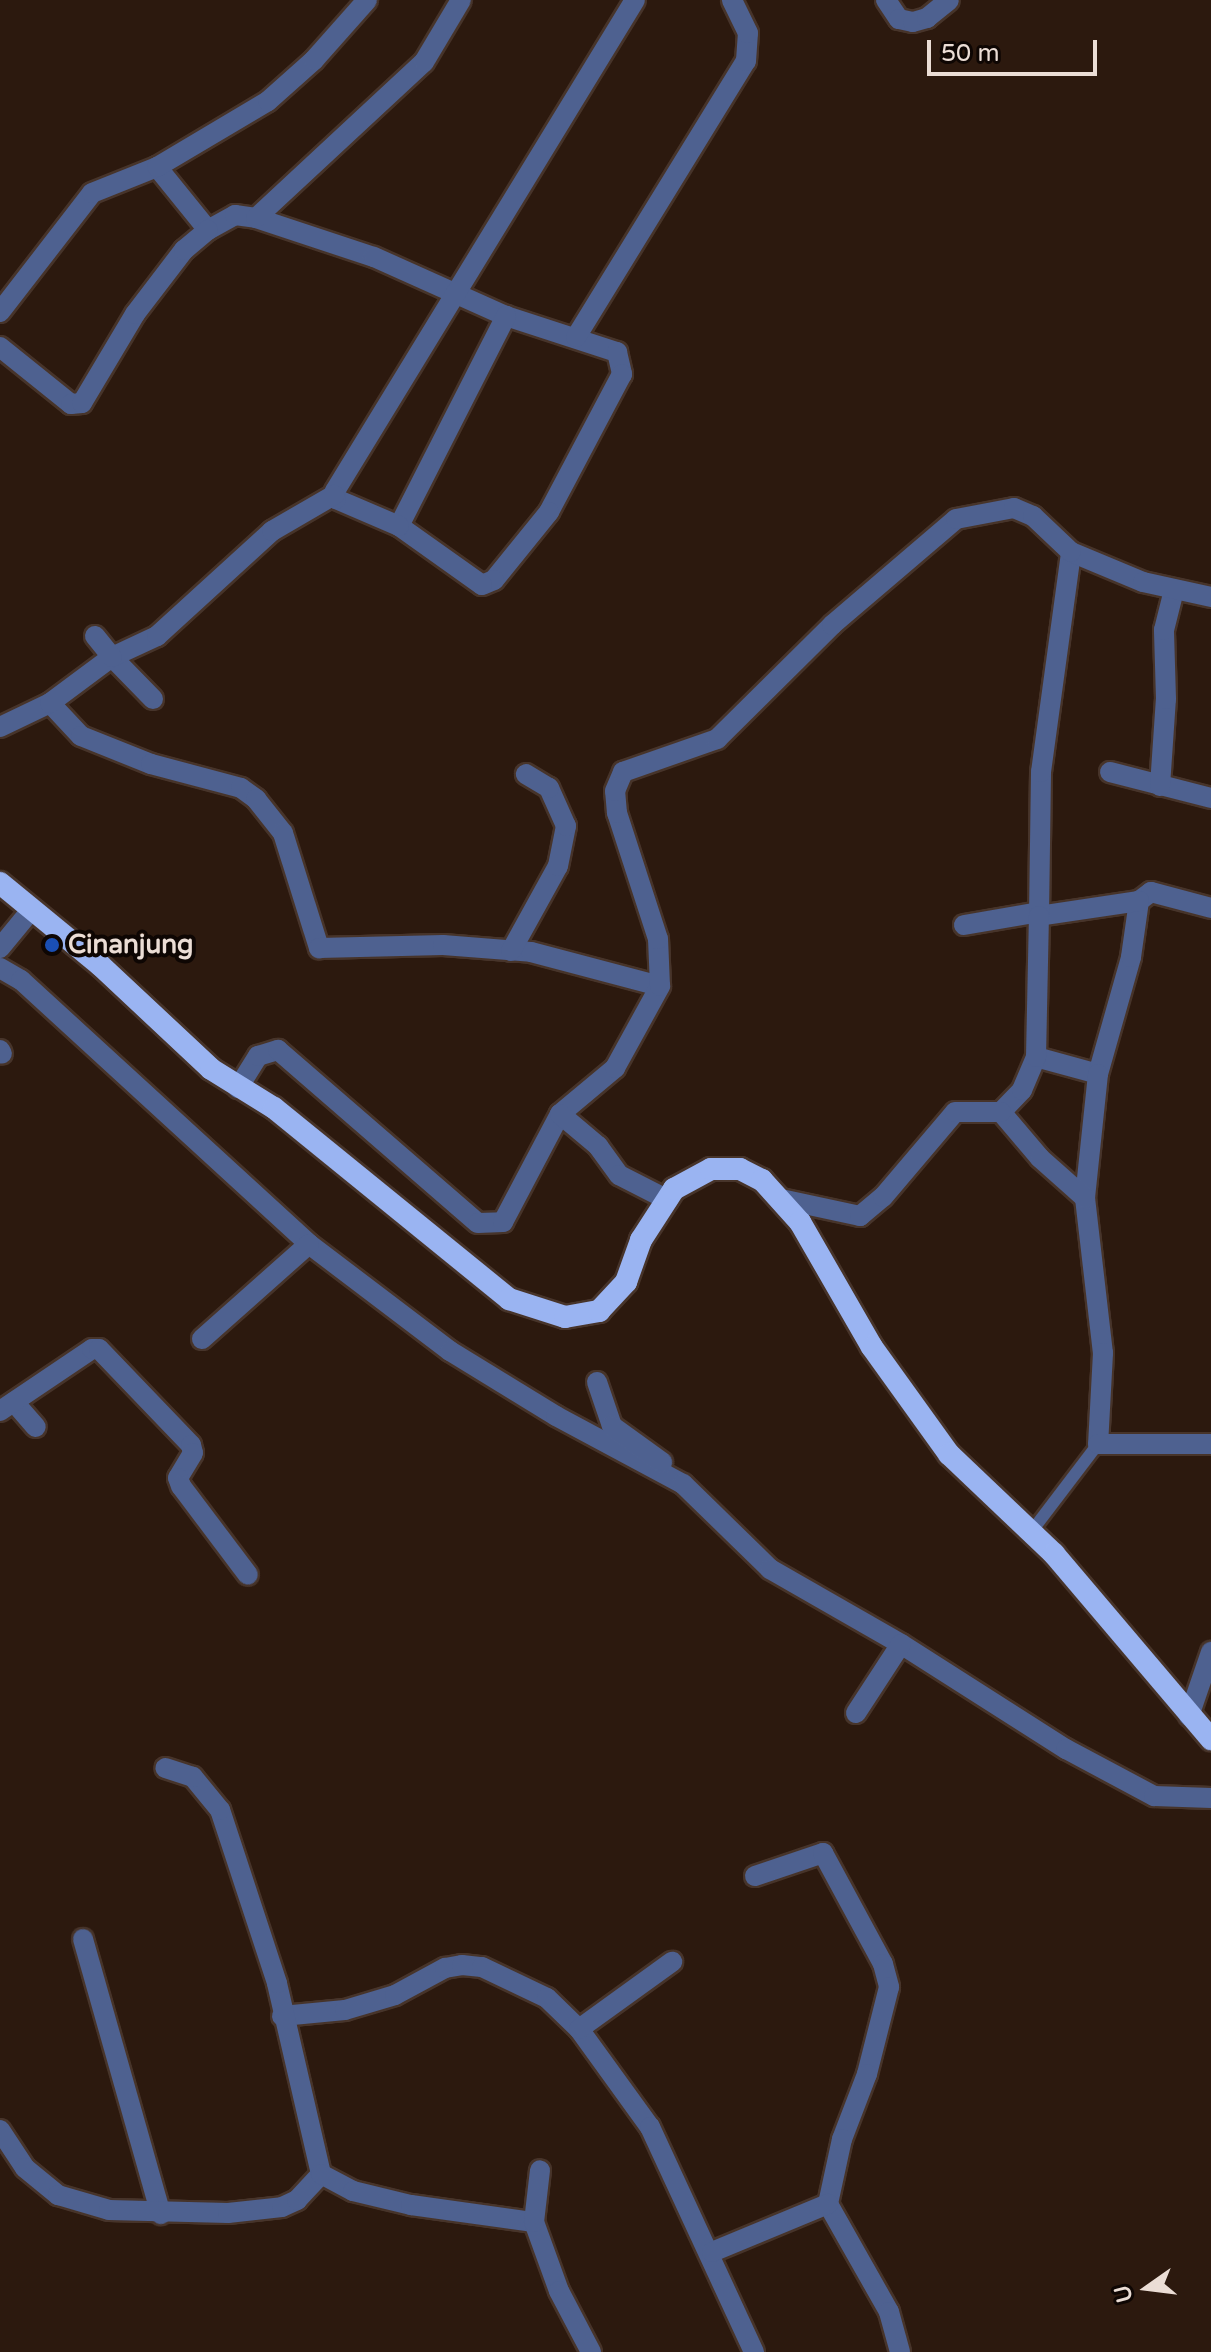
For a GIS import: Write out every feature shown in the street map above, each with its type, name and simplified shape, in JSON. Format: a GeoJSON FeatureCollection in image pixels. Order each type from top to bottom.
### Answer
{"type":"FeatureCollection","features":[{"type":"Feature","properties":{"kind":"highway"},"geometry":{"type":"LineString","coordinates":[[0,883],[238,1088],[274,1108],[364,1177],[483,1282],[509,1299],[565,1317],[585,1317],[615,1299],[641,1240],[686,1180],[720,1169],[740,1169],[762,1180],[781,1199],[906,1398],[949,1454],[1031,1532],[1211,1739]]}},
{"type":"Feature","properties":{"kind":"street"},"geometry":{"type":"LineString","coordinates":[[0,312],[92,193],[157,167],[268,101],[314,60],[367,0]]}},
{"type":"Feature","properties":{"kind":"street"},"geometry":{"type":"LineString","coordinates":[[256,218],[424,62],[461,0]]}},
{"type":"Feature","properties":{"kind":"street"},"geometry":{"type":"LineString","coordinates":[[0,727],[50,703],[112,657],[157,636],[272,531],[334,495],[454,292],[635,0]]}},
{"type":"Feature","properties":{"kind":"street"},"geometry":{"type":"LineString","coordinates":[[576,337],[746,61],[748,33],[732,0]]}},
{"type":"Feature","properties":{"kind":"street"},"geometry":{"type":"LineString","coordinates":[[886,0],[899,19],[913,22],[927,18],[949,0]]}},
{"type":"Feature","properties":{"kind":"street"},"geometry":{"type":"LineString","coordinates":[[157,167],[208,230]]}},
{"type":"Feature","properties":{"kind":"street"},"geometry":{"type":"LineString","coordinates":[[0,347],[71,404],[82,403],[135,314],[184,250],[208,230],[235,215],[256,218],[374,257],[506,316],[617,352],[622,374],[549,512],[494,580],[482,585],[399,526],[334,495]]}},
{"type":"Feature","properties":{"kind":"street"},"geometry":{"type":"LineString","coordinates":[[399,526],[506,316]]}},
{"type":"Feature","properties":{"kind":"street"},"geometry":{"type":"LineString","coordinates":[[238,1088],[258,1056],[278,1050],[478,1223],[490,1225],[510,1213],[560,1114],[615,1068],[660,986],[656,931],[617,813],[615,791],[623,772],[717,739],[832,625],[956,519],[1014,508],[1033,516],[1071,552],[1174,590],[1211,597]]}},
{"type":"Feature","properties":{"kind":"street"},"geometry":{"type":"LineString","coordinates":[[781,1199],[860,1216],[883,1197],[955,1112],[1001,1112],[1022,1090],[1036,1057],[1041,772],[1071,552]]}},
{"type":"Feature","properties":{"kind":"street"},"geometry":{"type":"LineString","coordinates":[[1160,786],[1166,699],[1164,630],[1174,590]]}},
{"type":"Feature","properties":{"kind":"street"},"geometry":{"type":"LineString","coordinates":[[95,636],[153,699]]}},
{"type":"Feature","properties":{"kind":"street"},"geometry":{"type":"LineString","coordinates":[[50,703],[81,736],[151,764],[241,788],[256,799],[283,833],[319,948],[443,945],[511,951],[660,986]]}},
{"type":"Feature","properties":{"kind":"street"},"geometry":{"type":"LineString","coordinates":[[1110,772],[1211,798]]}},
{"type":"Feature","properties":{"kind":"street"},"geometry":{"type":"LineString","coordinates":[[511,951],[558,866],[566,826],[549,788],[526,774]]}},
{"type":"Feature","properties":{"kind":"street"},"geometry":{"type":"LineString","coordinates":[[964,925],[1139,901],[1151,892],[1211,908]]}},
{"type":"Feature","properties":{"kind":"street"},"geometry":{"type":"LineString","coordinates":[[1139,901],[1131,957],[1098,1074],[1085,1198],[1103,1353],[1098,1444],[1211,1444]]}},
{"type":"Feature","properties":{"kind":"street"},"geometry":{"type":"LineString","coordinates":[[0,948],[32,909]]}},
{"type":"Feature","properties":{"kind":"street"},"geometry":{"type":"LineString","coordinates":[[0,968],[21,980],[309,1244],[450,1351],[683,1484]]}},
{"type":"Feature","properties":{"kind":"street"},"geometry":{"type":"LineString","coordinates":[[1036,1057],[1098,1074]]}},
{"type":"Feature","properties":{"kind":"street"},"geometry":{"type":"LineString","coordinates":[[1001,1112],[1040,1158],[1085,1198]]}},
{"type":"Feature","properties":{"kind":"street"},"geometry":{"type":"LineString","coordinates":[[560,1114],[598,1146],[619,1175],[668,1200]]}},
{"type":"Feature","properties":{"kind":"street"},"geometry":{"type":"LineString","coordinates":[[202,1339],[309,1244]]}},
{"type":"Feature","properties":{"kind":"street"},"geometry":{"type":"LineString","coordinates":[[36,1427],[7,1407],[92,1349],[99,1349],[191,1445],[193,1453],[178,1478],[181,1486],[248,1575]]}},
{"type":"Feature","properties":{"kind":"street"},"geometry":{"type":"LineString","coordinates":[[597,1382],[612,1426],[674,1471],[683,1484],[770,1569],[901,1644],[1066,1749],[1154,1796],[1211,1798]]}},
{"type":"Feature","properties":{"kind":"street"},"geometry":{"type":"LineString","coordinates":[[856,1713],[901,1644]]}},
{"type":"Feature","properties":{"kind":"street"},"geometry":{"type":"LineString","coordinates":[[1189,1716],[1211,1652]]}},
{"type":"Feature","properties":{"kind":"street"},"geometry":{"type":"LineString","coordinates":[[165,1768],[193,1777],[220,1810],[251,1894],[321,2174],[353,2191],[411,2205],[534,2222]]}},
{"type":"Feature","properties":{"kind":"street"},"geometry":{"type":"LineString","coordinates":[[755,1876],[823,1853],[883,1964],[889,1987],[867,2074],[842,2139],[828,2204],[889,2312],[900,2352]]}},
{"type":"Feature","properties":{"kind":"street"},"geometry":{"type":"LineString","coordinates":[[83,1939],[161,2214]]}},
{"type":"Feature","properties":{"kind":"street"},"geometry":{"type":"LineString","coordinates":[[579,2029],[672,1962]]}},
{"type":"Feature","properties":{"kind":"street"},"geometry":{"type":"LineString","coordinates":[[282,2016],[345,2010],[395,1995],[445,1968],[462,1965],[515,1979],[547,1998],[579,2029],[650,2127],[712,2252],[754,2352]]}},
{"type":"Feature","properties":{"kind":"street"},"geometry":{"type":"LineString","coordinates":[[1,2138],[25,2168],[58,2195],[109,2210],[161,2214],[282,2207],[297,2200],[321,2174]]}},
{"type":"Feature","properties":{"kind":"street"},"geometry":{"type":"LineString","coordinates":[[540,2170],[534,2222],[559,2291],[591,2352]]}},
{"type":"Feature","properties":{"kind":"street"},"geometry":{"type":"LineString","coordinates":[[712,2252],[828,2204]]}},
{"type":"Feature","properties":{"kind":"lane"},"geometry":{"type":"LineString","coordinates":[[1031,1532],[1098,1444]]}},
{"type":"Feature","properties":{"kind":"place","name":"Cinanjung"},"geometry":{"type":"Point","coordinates":[52,945]}}]}
